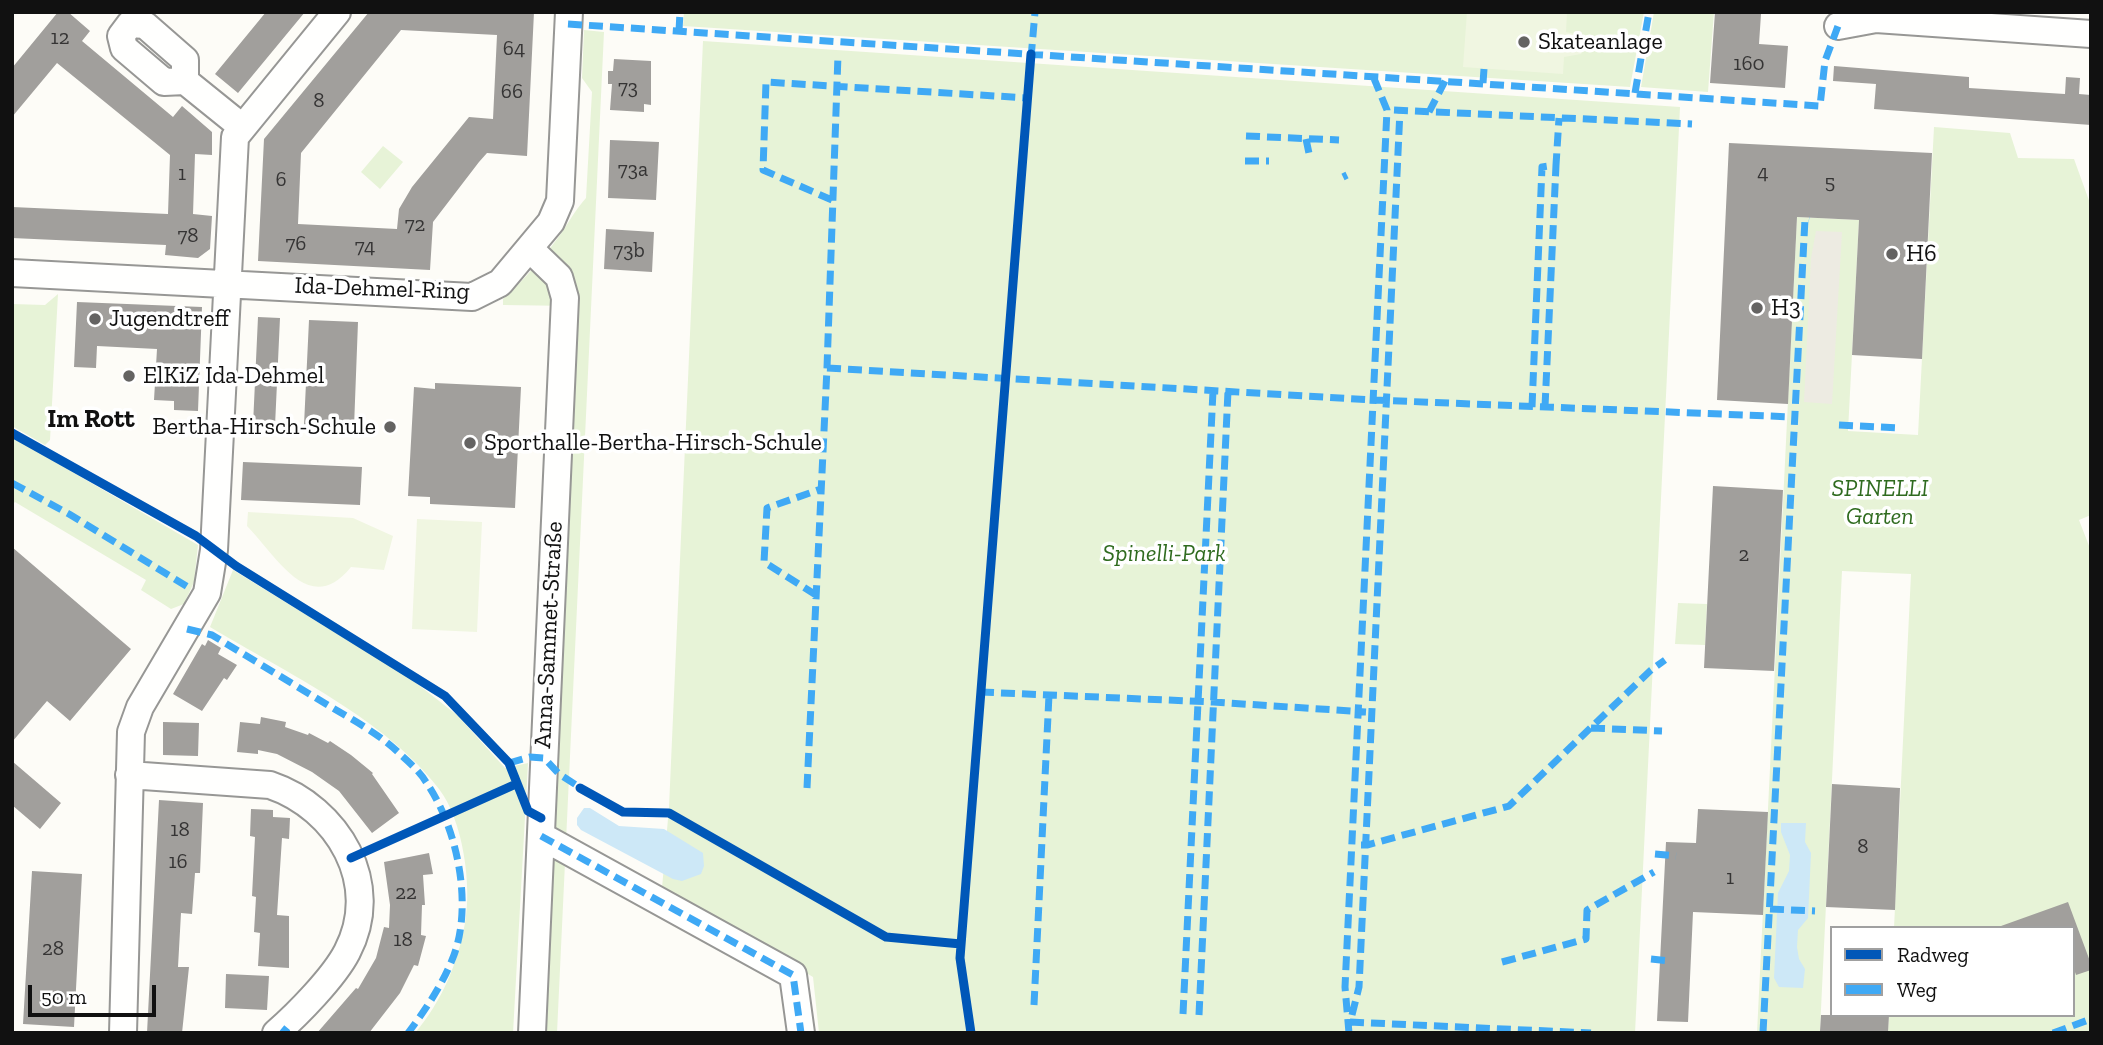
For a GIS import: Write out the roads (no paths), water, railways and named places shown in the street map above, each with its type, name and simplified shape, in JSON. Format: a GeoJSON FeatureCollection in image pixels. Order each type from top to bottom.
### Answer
{"type":"FeatureCollection","features":[{"type":"Feature","properties":{"kind":"street"},"geometry":{"type":"LineString","coordinates":[[123,1033],[129,775],[133,722],[207,593],[214,550],[235,136],[337,12]]}},
{"type":"Feature","properties":{"kind":"street","name":"Ida-Dehmel-Ring"},"geometry":{"type":"LineString","coordinates":[[12,273],[472,297],[500,283],[551,222],[560,201],[569,12]]}},
{"type":"Feature","properties":{"kind":"street"},"geometry":{"type":"LineString","coordinates":[[1838,26],[1876,19],[2091,34]]}},
{"type":"Feature","properties":{"kind":"street"},"geometry":{"type":"LineString","coordinates":[[185,81],[242,127]]}},
{"type":"Feature","properties":{"kind":"street","name":"Anna-Sammet-Straße"},"geometry":{"type":"LineString","coordinates":[[530,249],[559,277],[565,298],[548,840],[532,1033]]}},
{"type":"Feature","properties":{"kind":"street"},"geometry":{"type":"LineString","coordinates":[[129,775],[270,785],[287,792],[316,811],[330,823],[346,848],[357,877],[360,907],[351,944],[335,970],[276,1033]]}},
{"type":"Feature","properties":{"kind":"street"},"geometry":{"type":"LineString","coordinates":[[548,840],[793,975],[801,1033]]}},
{"type":"Feature","properties":{"kind":"water"},"geometry":{"type":"Polygon","coordinates":[[[584,808],[590,808],[619,826],[664,829],[703,853],[704,866],[701,874],[682,881],[673,879],[581,830],[577,825],[577,818],[584,808]]]}},
{"type":"Feature","properties":{"kind":"water"},"geometry":{"type":"Polygon","coordinates":[[[1781,823],[1806,823],[1805,842],[1811,853],[1808,918],[1798,930],[1799,959],[1805,969],[1803,988],[1779,987],[1774,978],[1778,893],[1789,871],[1790,855],[1781,832],[1781,823]]]}},
{"type":"Feature","properties":{"kind":"place","name":"Skateanlage"},"geometry":{"type":"Point","coordinates":[1524,42]}},
{"type":"Feature","properties":{"kind":"place","name":"H6"},"geometry":{"type":"Point","coordinates":[1892,254]}},
{"type":"Feature","properties":{"kind":"place","name":"H3"},"geometry":{"type":"Point","coordinates":[1757,308]}},
{"type":"Feature","properties":{"kind":"place","name":"Jugendtreff"},"geometry":{"type":"Point","coordinates":[95,319]}},
{"type":"Feature","properties":{"kind":"place","name":"ElKiZ Ida-Dehmel"},"geometry":{"type":"Point","coordinates":[129,376]}},
{"type":"Feature","properties":{"kind":"place","name":"Bertha-Hirsch-Schule"},"geometry":{"type":"Point","coordinates":[390,427]}},
{"type":"Feature","properties":{"kind":"place","name":"Sporthalle-Bertha-Hirsch-Schule"},"geometry":{"type":"Point","coordinates":[470,443]}},
{"type":"Feature","properties":{"kind":"district","name":"Im Rott"},"geometry":{"type":"Point","coordinates":[91,420]}},
{"type":"Feature","properties":{"kind":"park label","name":"SPINELLI Garten"},"geometry":{"type":"Point","coordinates":[1880,503]}},
{"type":"Feature","properties":{"kind":"park label","name":"Spinelli-Park"},"geometry":{"type":"Point","coordinates":[1164,554]}}]}
